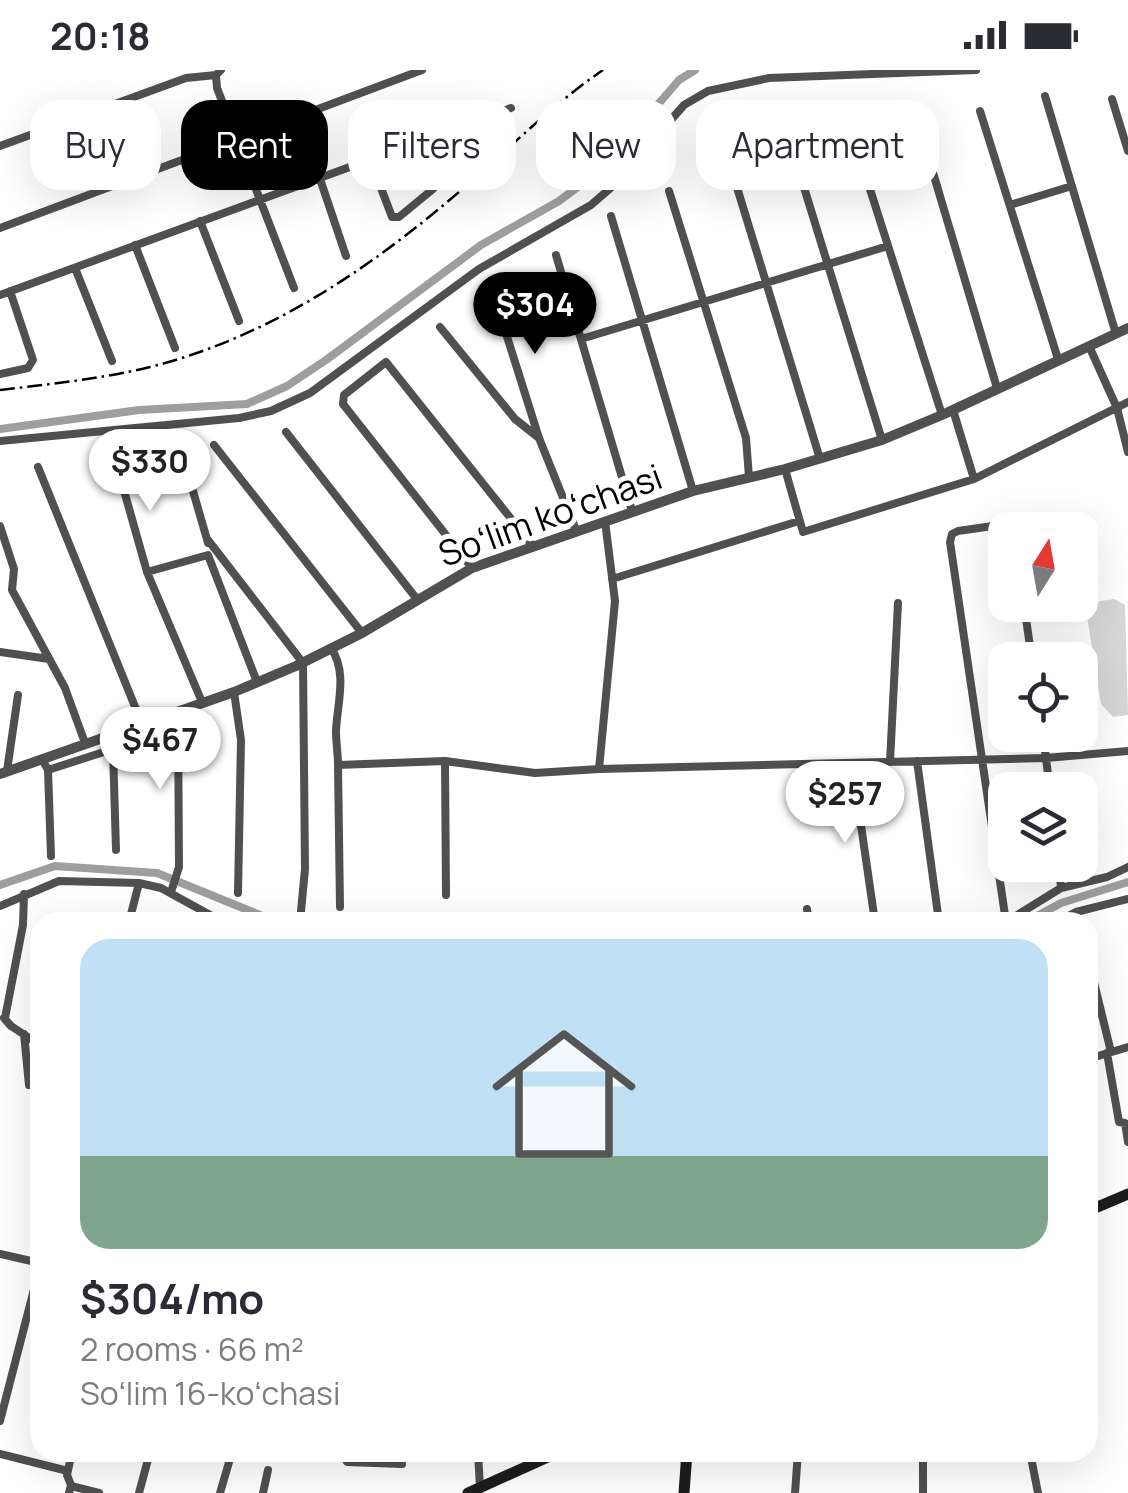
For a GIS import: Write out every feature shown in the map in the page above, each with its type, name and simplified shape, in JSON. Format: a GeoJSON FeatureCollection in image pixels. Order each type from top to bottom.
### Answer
{"type":"FeatureCollection","features":[{"type":"Feature","properties":{"kind":"main road"},"geometry":{"type":"LineString","coordinates":[[1098,1207],[1128,1194]]}},
{"type":"Feature","properties":{"kind":"main road"},"geometry":{"type":"LineString","coordinates":[[474,1490],[537,1462]]}},
{"type":"Feature","properties":{"kind":"main road"},"geometry":{"type":"LineString","coordinates":[[684,1493],[686,1462]]}},
{"type":"Feature","properties":{"kind":"street"},"geometry":{"type":"LineString","coordinates":[[328,105],[422,70]]}},
{"type":"Feature","properties":{"kind":"street"},"geometry":{"type":"LineString","coordinates":[[0,440],[255,416],[310,392],[467,278],[591,205],[614,185],[684,105],[708,91],[768,78],[976,70]]}},
{"type":"Feature","properties":{"kind":"street"},"geometry":{"type":"LineString","coordinates":[[0,146],[186,78],[218,72],[217,88],[222,100]]}},
{"type":"Feature","properties":{"kind":"street"},"geometry":{"type":"LineString","coordinates":[[1045,96],[1116,334]]}},
{"type":"Feature","properties":{"kind":"street"},"geometry":{"type":"LineString","coordinates":[[1112,99],[1128,151]]}},
{"type":"Feature","properties":{"kind":"street"},"geometry":{"type":"LineString","coordinates":[[980,110],[1058,358]]}},
{"type":"Feature","properties":{"kind":"street"},"geometry":{"type":"LineString","coordinates":[[0,228],[181,160]]}},
{"type":"Feature","properties":{"kind":"street"},"geometry":{"type":"LineString","coordinates":[[1010,205],[1072,186]]}},
{"type":"Feature","properties":{"kind":"street"},"geometry":{"type":"LineString","coordinates":[[256,190],[294,288]]}},
{"type":"Feature","properties":{"kind":"street"},"geometry":{"type":"LineString","coordinates":[[0,295],[291,190]]}},
{"type":"Feature","properties":{"kind":"street"},"geometry":{"type":"LineString","coordinates":[[323,190],[346,256]]}},
{"type":"Feature","properties":{"kind":"street"},"geometry":{"type":"LineString","coordinates":[[382,190],[392,217],[400,217],[432,190]]}},
{"type":"Feature","properties":{"kind":"street"},"geometry":{"type":"LineString","coordinates":[[738,190],[820,459]]}},
{"type":"Feature","properties":{"kind":"street"},"geometry":{"type":"LineString","coordinates":[[805,190],[882,440]]}},
{"type":"Feature","properties":{"kind":"street"},"geometry":{"type":"LineString","coordinates":[[870,190],[974,480]]}},
{"type":"Feature","properties":{"kind":"street"},"geometry":{"type":"LineString","coordinates":[[938,190],[997,388]]}},
{"type":"Feature","properties":{"kind":"street"},"geometry":{"type":"LineString","coordinates":[[669,191],[746,438],[750,477]]}},
{"type":"Feature","properties":{"kind":"street"},"geometry":{"type":"LineString","coordinates":[[611,216],[692,492]]}},
{"type":"Feature","properties":{"kind":"street"},"geometry":{"type":"LineString","coordinates":[[200,221],[239,321]]}},
{"type":"Feature","properties":{"kind":"street"},"geometry":{"type":"LineString","coordinates":[[136,245],[175,348]]}},
{"type":"Feature","properties":{"kind":"street"},"geometry":{"type":"LineString","coordinates":[[581,338],[888,246]]}},
{"type":"Feature","properties":{"kind":"street"},"geometry":{"type":"LineString","coordinates":[[556,255],[632,511]]}},
{"type":"Feature","properties":{"kind":"street"},"geometry":{"type":"LineString","coordinates":[[74,268],[112,361]]}},
{"type":"Feature","properties":{"kind":"street"},"geometry":{"type":"LineString","coordinates":[[492,288],[539,438],[576,530]]}},
{"type":"Feature","properties":{"kind":"street"},"geometry":{"type":"LineString","coordinates":[[0,374],[28,368],[33,360],[10,292]]}},
{"type":"Feature","properties":{"kind":"street"},"geometry":{"type":"LineString","coordinates":[[440,327],[515,419],[539,438]]}},
{"type":"Feature","properties":{"kind":"street","name":"Soʻlim koʻchasi"},"geometry":{"type":"LineString","coordinates":[[3,772],[45,764],[85,743],[257,682],[362,633],[472,568],[692,492],[882,440],[1128,328]]}},
{"type":"Feature","properties":{"kind":"street"},"geometry":{"type":"LineString","coordinates":[[1089,346],[1117,408],[1128,452]]}},
{"type":"Feature","properties":{"kind":"street"},"geometry":{"type":"LineString","coordinates":[[472,568],[344,404],[344,395],[390,362],[532,545]]}},
{"type":"Feature","properties":{"kind":"street"},"geometry":{"type":"LineString","coordinates":[[785,469],[804,532],[974,480],[1128,402]]}},
{"type":"Feature","properties":{"kind":"street"},"geometry":{"type":"LineString","coordinates":[[171,426],[172,441],[180,446],[208,540],[208,555],[257,682]]}},
{"type":"Feature","properties":{"kind":"street"},"geometry":{"type":"LineString","coordinates":[[286,432],[416,598]]}},
{"type":"Feature","properties":{"kind":"street"},"geometry":{"type":"LineString","coordinates":[[214,446],[362,633]]}},
{"type":"Feature","properties":{"kind":"street"},"geometry":{"type":"LineString","coordinates":[[38,467],[142,724]]}},
{"type":"Feature","properties":{"kind":"street"},"geometry":{"type":"LineString","coordinates":[[170,467],[124,476],[121,480],[148,572],[202,702]]}},
{"type":"Feature","properties":{"kind":"street"},"geometry":{"type":"LineString","coordinates":[[599,769],[615,601],[605,521]]}},
{"type":"Feature","properties":{"kind":"street"},"geometry":{"type":"LineString","coordinates":[[612,579],[798,521]]}},
{"type":"Feature","properties":{"kind":"street"},"geometry":{"type":"LineString","coordinates":[[0,526],[14,569],[12,590],[65,688],[85,743]]}},
{"type":"Feature","properties":{"kind":"street"},"geometry":{"type":"LineString","coordinates":[[988,527],[958,531],[951,536],[1005,912]]}},
{"type":"Feature","properties":{"kind":"street"},"geometry":{"type":"LineString","coordinates":[[208,540],[302,662],[304,869],[301,912]]}},
{"type":"Feature","properties":{"kind":"street"},"geometry":{"type":"LineString","coordinates":[[148,572],[208,555]]}},
{"type":"Feature","properties":{"kind":"street"},"geometry":{"type":"LineString","coordinates":[[0,588],[12,590]]}},
{"type":"Feature","properties":{"kind":"street"},"geometry":{"type":"LineString","coordinates":[[890,762],[898,603]]}},
{"type":"Feature","properties":{"kind":"street"},"geometry":{"type":"LineString","coordinates":[[331,648],[338,658],[341,690],[336,733],[340,907]]}},
{"type":"Feature","properties":{"kind":"street"},"geometry":{"type":"LineString","coordinates":[[0,652],[49,659]]}},
{"type":"Feature","properties":{"kind":"street"},"geometry":{"type":"LineString","coordinates":[[234,692],[241,740],[238,892]]}},
{"type":"Feature","properties":{"kind":"street"},"geometry":{"type":"LineString","coordinates":[[3,772],[18,695]]}},
{"type":"Feature","properties":{"kind":"street"},"geometry":{"type":"LineString","coordinates":[[172,890],[179,866],[178,711]]}},
{"type":"Feature","properties":{"kind":"street"},"geometry":{"type":"LineString","coordinates":[[111,734],[116,850]]}},
{"type":"Feature","properties":{"kind":"street"},"geometry":{"type":"LineString","coordinates":[[51,856],[45,764],[113,749]]}},
{"type":"Feature","properties":{"kind":"street"},"geometry":{"type":"LineString","coordinates":[[338,766],[445,761],[534,773],[1046,758],[1128,751]]}},
{"type":"Feature","properties":{"kind":"street"},"geometry":{"type":"LineString","coordinates":[[1045,752],[1048,772]]}},
{"type":"Feature","properties":{"kind":"street"},"geometry":{"type":"LineString","coordinates":[[445,761],[446,895]]}},
{"type":"Feature","properties":{"kind":"street"},"geometry":{"type":"LineString","coordinates":[[917,761],[938,912]]}},
{"type":"Feature","properties":{"kind":"street"},"geometry":{"type":"LineString","coordinates":[[852,763],[874,912]]}},
{"type":"Feature","properties":{"kind":"street"},"geometry":{"type":"LineString","coordinates":[[1022,912],[1061,888],[1107,877],[1128,867]]}},
{"type":"Feature","properties":{"kind":"street"},"geometry":{"type":"LineString","coordinates":[[0,906],[60,880],[139,883],[172,890],[202,912]]}},
{"type":"Feature","properties":{"kind":"street"},"geometry":{"type":"LineString","coordinates":[[1060,882],[1061,888]]}},
{"type":"Feature","properties":{"kind":"street"},"geometry":{"type":"LineString","coordinates":[[131,912],[139,883]]}},
{"type":"Feature","properties":{"kind":"street"},"geometry":{"type":"LineString","coordinates":[[24,894],[22,924],[2,1018],[30,1038]]}},
{"type":"Feature","properties":{"kind":"street"},"geometry":{"type":"LineString","coordinates":[[1076,912],[1128,899]]}},
{"type":"Feature","properties":{"kind":"street"},"geometry":{"type":"LineString","coordinates":[[1098,1003],[1119,1122],[1125,1124],[1128,1142]]}},
{"type":"Feature","properties":{"kind":"street"},"geometry":{"type":"LineString","coordinates":[[24,1034],[29,1085]]}},
{"type":"Feature","properties":{"kind":"street"},"geometry":{"type":"LineString","coordinates":[[1098,1056],[1128,1048]]}},
{"type":"Feature","properties":{"kind":"street"},"geometry":{"type":"LineString","coordinates":[[0,1254],[30,1262]]}},
{"type":"Feature","properties":{"kind":"street"},"geometry":{"type":"LineString","coordinates":[[0,1421],[30,1304]]}},
{"type":"Feature","properties":{"kind":"street"},"geometry":{"type":"LineString","coordinates":[[0,1454],[30,1461]]}},
{"type":"Feature","properties":{"kind":"street"},"geometry":{"type":"LineString","coordinates":[[34,1462],[68,1470]]}},
{"type":"Feature","properties":{"kind":"street"},"geometry":{"type":"LineString","coordinates":[[70,1462],[70,1490],[99,1493]]}},
{"type":"Feature","properties":{"kind":"street"},"geometry":{"type":"LineString","coordinates":[[140,1493],[148,1462]]}},
{"type":"Feature","properties":{"kind":"street"},"geometry":{"type":"LineString","coordinates":[[220,1493],[229,1462]]}},
{"type":"Feature","properties":{"kind":"street"},"geometry":{"type":"LineString","coordinates":[[347,1462],[402,1464]]}},
{"type":"Feature","properties":{"kind":"street"},"geometry":{"type":"LineString","coordinates":[[474,1490],[477,1462]]}},
{"type":"Feature","properties":{"kind":"street"},"geometry":{"type":"LineString","coordinates":[[795,1493],[797,1462]]}},
{"type":"Feature","properties":{"kind":"street"},"geometry":{"type":"LineString","coordinates":[[923,1462],[923,1493]]}},
{"type":"Feature","properties":{"kind":"street"},"geometry":{"type":"LineString","coordinates":[[1032,1462],[1038,1493]]}},
{"type":"Feature","properties":{"kind":"street"},"geometry":{"type":"LineString","coordinates":[[264,1493],[268,1470]]}},
{"type":"Feature","properties":{"kind":"shaded area"},"geometry":{"type":"Polygon","coordinates":[[[1114,599],[1125,605],[1128,715],[1113,717],[1101,704],[1098,642],[1091,642],[1088,622],[1098,622],[1098,602],[1114,599]]]}},
{"type":"Feature","properties":{"kind":"waterway"},"geometry":{"type":"LineString","coordinates":[[0,429],[139,410],[247,404],[287,386],[481,245],[559,201],[587,180],[611,159],[679,80],[695,70]]}},
{"type":"Feature","properties":{"kind":"waterway"},"geometry":{"type":"LineString","coordinates":[[0,885],[55,866],[157,873],[253,912]]}},
{"type":"Feature","properties":{"kind":"waterway"},"geometry":{"type":"LineString","coordinates":[[1044,912],[1128,882]]}},
{"type":"Feature","properties":{"kind":"railway"},"geometry":{"type":"LineString","coordinates":[[0,390],[150,367],[191,355],[270,322],[344,280],[413,230],[603,70]]}}]}
